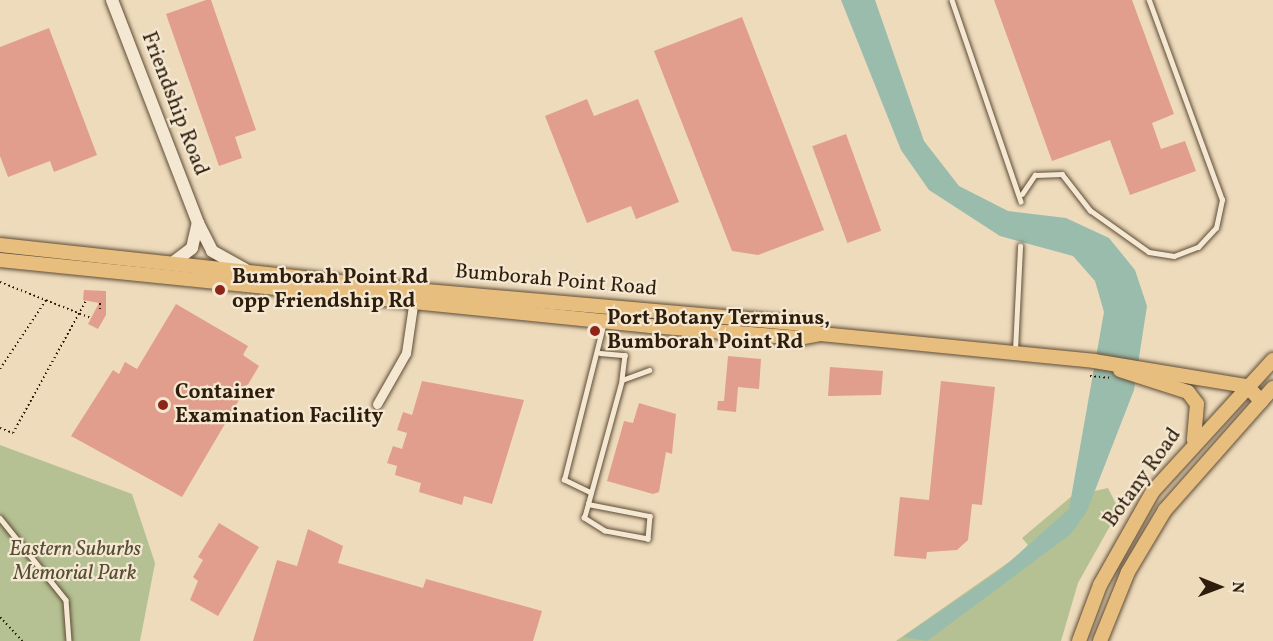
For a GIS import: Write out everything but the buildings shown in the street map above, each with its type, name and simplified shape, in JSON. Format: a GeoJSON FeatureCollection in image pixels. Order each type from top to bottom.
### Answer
{"type":"FeatureCollection","features":[{"type":"Feature","properties":{"kind":"main road","name":"Bumborah Point Road"},"geometry":{"type":"LineString","coordinates":[[0,245],[249,270],[414,297],[604,322],[800,338],[820,334],[1015,353],[1094,361],[1142,372],[1246,386]]}},
{"type":"Feature","properties":{"kind":"main road","name":"Bumborah Point Road"},"geometry":{"type":"LineString","coordinates":[[0,260],[414,297],[652,310],[801,324],[820,334]]}},
{"type":"Feature","properties":{"kind":"main road","name":"Botany Road"},"geometry":{"type":"LineString","coordinates":[[1079,641],[1100,585],[1134,521],[1194,440],[1273,360]]}},
{"type":"Feature","properties":{"kind":"main road","name":"Bumborah Point Road"},"geometry":{"type":"LineString","coordinates":[[1142,372],[1179,386],[1193,397],[1194,440]]}},
{"type":"Feature","properties":{"kind":"main road"},"geometry":{"type":"LineString","coordinates":[[1246,386],[1261,401]]}},
{"type":"Feature","properties":{"kind":"main road","name":"Botany Road"},"geometry":{"type":"LineString","coordinates":[[1100,641],[1128,572],[1165,510],[1273,388]]}},
{"type":"Feature","properties":{"kind":"street","name":"Friendship Road"},"geometry":{"type":"LineString","coordinates":[[112,0],[198,223],[212,250],[249,270]]}},
{"type":"Feature","properties":{"kind":"street"},"geometry":{"type":"LineString","coordinates":[[146,273],[174,263],[192,248],[198,223]]}},
{"type":"Feature","properties":{"kind":"street"},"geometry":{"type":"LineString","coordinates":[[377,404],[406,353],[414,297]]}},
{"type":"Feature","properties":{"kind":"street"},"geometry":{"type":"LineString","coordinates":[[651,326],[652,310]]}},
{"type":"Feature","properties":{"kind":"lane"},"geometry":{"type":"LineString","coordinates":[[952,0],[1022,194],[1021,202]]}},
{"type":"Feature","properties":{"kind":"lane"},"geometry":{"type":"LineString","coordinates":[[1022,194],[1035,175],[1062,174],[1090,210],[1149,252],[1174,256],[1198,247],[1216,228],[1222,200],[1149,0]]}},
{"type":"Feature","properties":{"kind":"lane"},"geometry":{"type":"LineString","coordinates":[[1015,353],[1020,246]]}},
{"type":"Feature","properties":{"kind":"lane"},"geometry":{"type":"LineString","coordinates":[[591,493],[564,480],[600,353],[604,322]]}},
{"type":"Feature","properties":{"kind":"lane"},"geometry":{"type":"LineString","coordinates":[[588,504],[650,516],[648,539],[641,541],[587,524],[588,504],[622,380],[625,355],[600,353]]}},
{"type":"Feature","properties":{"kind":"lane"},"geometry":{"type":"LineString","coordinates":[[622,380],[649,370]]}},
{"type":"Feature","properties":{"kind":"lane"},"geometry":{"type":"LineString","coordinates":[[0,518],[66,600],[69,641]]}},
{"type":"Feature","properties":{"kind":"path"},"geometry":{"type":"LineString","coordinates":[[0,282],[91,318]]}},
{"type":"Feature","properties":{"kind":"path"},"geometry":{"type":"LineString","coordinates":[[0,369],[46,300]]}},
{"type":"Feature","properties":{"kind":"path"},"geometry":{"type":"LineString","coordinates":[[0,428],[12,433],[86,301]]}},
{"type":"Feature","properties":{"kind":"path"},"geometry":{"type":"LineString","coordinates":[[100,303],[100,312]]}},
{"type":"Feature","properties":{"kind":"path"},"geometry":{"type":"LineString","coordinates":[[0,617],[22,641]]}},
{"type":"Feature","properties":{"kind":"green space","name":"Eastern Suburbs Memorial Park"},"geometry":{"type":"Polygon","coordinates":[[[0,445],[132,494],[155,563],[140,641],[0,641],[0,445]]]}},
{"type":"Feature","properties":{"kind":"green space"},"geometry":{"type":"Polygon","coordinates":[[[1108,488],[1119,510],[1078,583],[1061,641],[896,641],[1019,555],[1028,545],[1022,538],[1072,496],[1108,488]]]}},
{"type":"Feature","properties":{"kind":"shaded area"},"geometry":{"type":"Polygon","coordinates":[[[841,0],[875,0],[924,141],[959,186],[1008,211],[1066,218],[1109,238],[1135,270],[1147,306],[1134,390],[1087,511],[1071,534],[927,641],[903,637],[999,571],[1069,509],[1104,312],[1095,281],[1073,256],[1000,236],[929,190],[901,150],[841,0]]]}},
{"type":"Feature","properties":{"kind":"place","name":"Bumborah Point Rd opp Friendship Rd"},"geometry":{"type":"Point","coordinates":[220,290]}},
{"type":"Feature","properties":{"kind":"place","name":"Port Botany Terminus, Bumborah Point Rd"},"geometry":{"type":"Point","coordinates":[595,331]}},
{"type":"Feature","properties":{"kind":"place","name":"Container Examination Facility"},"geometry":{"type":"Point","coordinates":[163,405]}}]}
